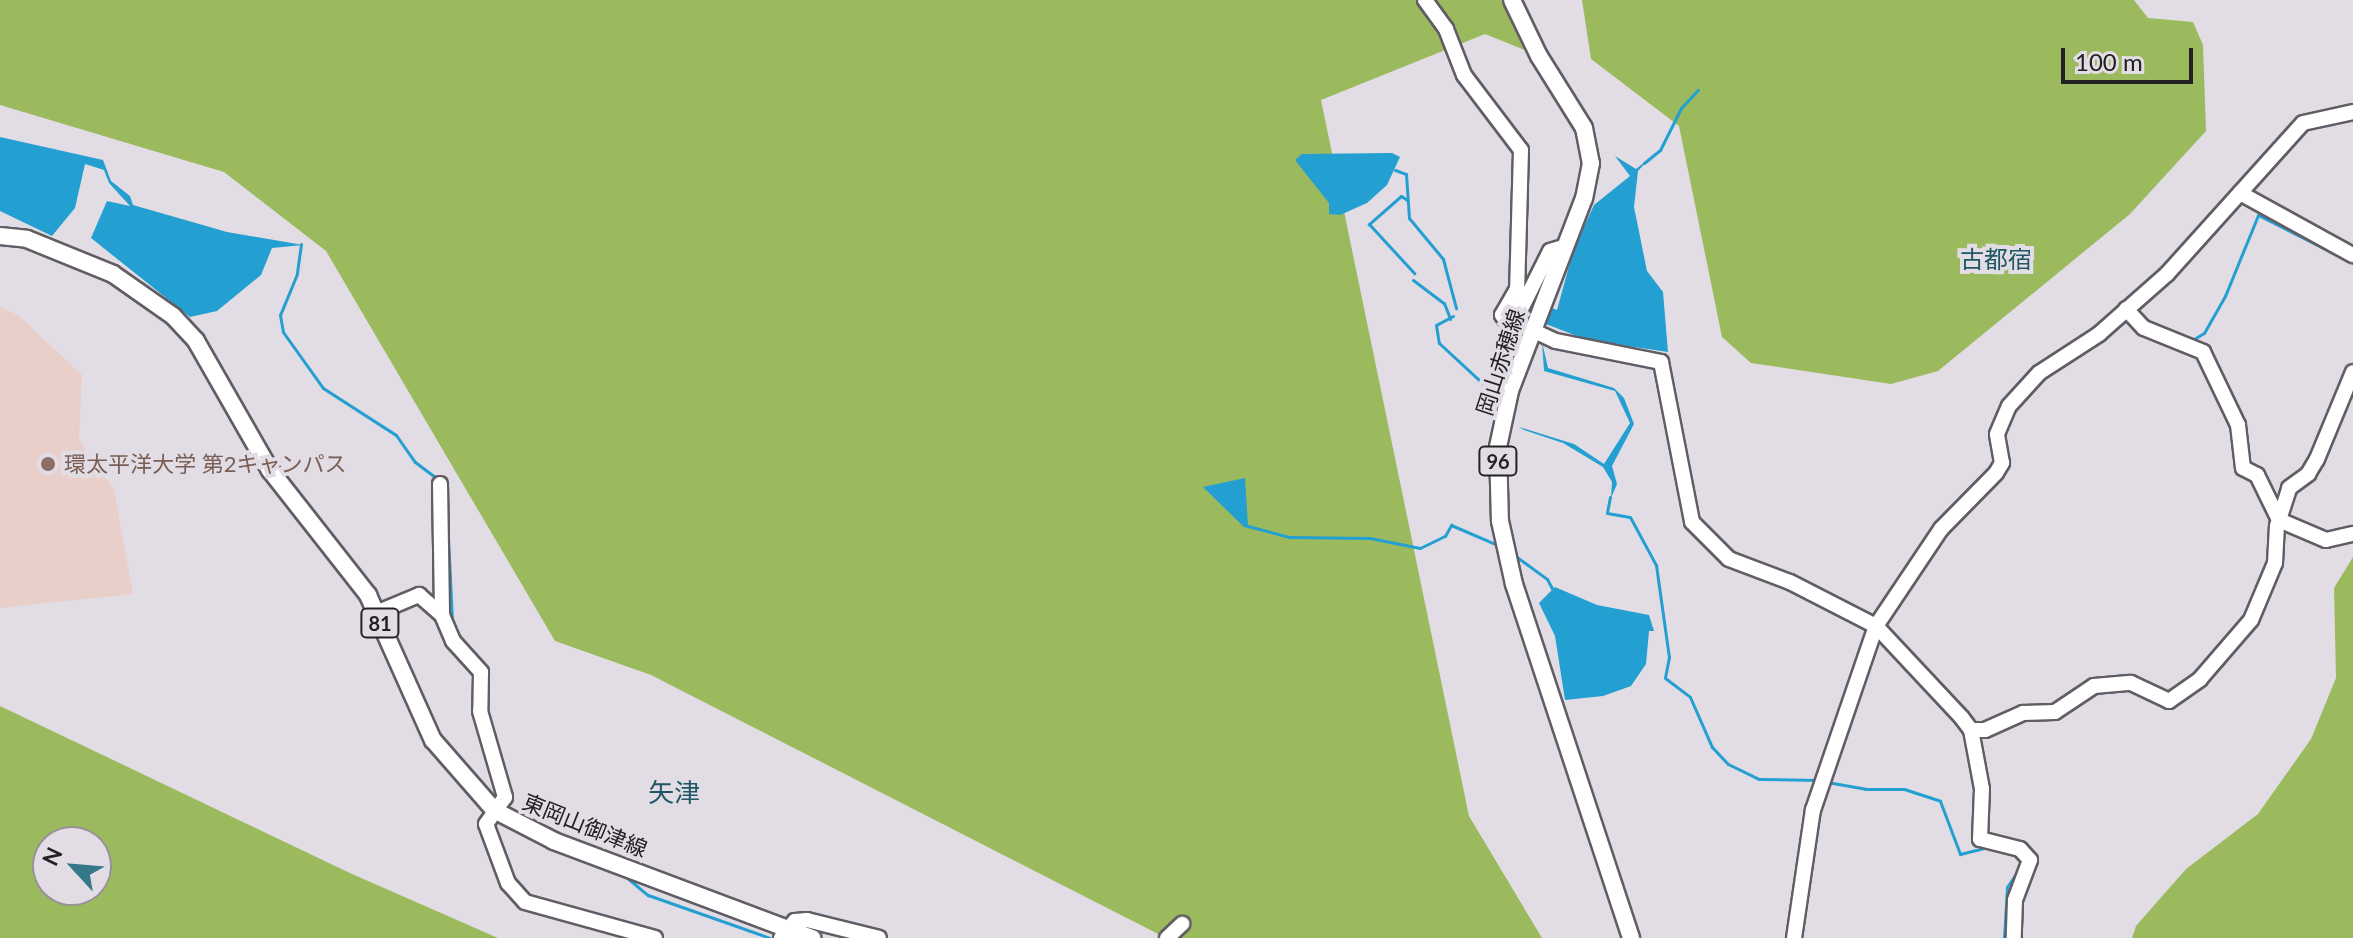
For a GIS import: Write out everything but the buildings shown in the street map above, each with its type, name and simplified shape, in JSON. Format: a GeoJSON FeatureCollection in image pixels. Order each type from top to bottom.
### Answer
{"type":"FeatureCollection","features":[{"type":"Feature","properties":{"kind":"main road","name":"岡山赤穂線"},"geometry":{"type":"LineString","coordinates":[[1512,0],[1539,56],[1584,128],[1589,146],[1590,180],[1510,391],[1498,447],[1500,521],[1514,584],[1631,938]]}},
{"type":"Feature","properties":{"kind":"main road","name":"東岡山御津線"},"geometry":{"type":"LineString","coordinates":[[0,236],[27,239],[113,274],[173,316],[196,341],[270,470],[347,563],[376,613],[417,715],[448,764],[494,810],[554,841],[785,932],[812,938]]}},
{"type":"Feature","properties":{"kind":"street"},"geometry":{"type":"LineString","coordinates":[[1425,0],[1446,29],[1464,75],[1521,150],[1517,289],[1502,315],[1505,319],[1519,313],[1550,251],[1563,247]]}},
{"type":"Feature","properties":{"kind":"street"},"geometry":{"type":"LineString","coordinates":[[1794,938],[1804,846],[1876,626],[1941,529],[1996,473],[2002,463],[1997,434],[2009,406],[2039,373],[2099,334],[2167,274],[2303,123],[2353,112]]}},
{"type":"Feature","properties":{"kind":"street"},"geometry":{"type":"LineString","coordinates":[[2240,193],[2353,255]]}},
{"type":"Feature","properties":{"kind":"street"},"geometry":{"type":"LineString","coordinates":[[2126,309],[2144,328],[2203,352],[2238,425],[2243,468],[2257,475],[2279,520],[2326,540],[2353,534]]}},
{"type":"Feature","properties":{"kind":"street"},"geometry":{"type":"LineString","coordinates":[[1532,330],[1556,341],[1661,362],[1692,522],[1729,559],[1790,582],[1876,626],[1971,730],[1982,789],[1980,839],[2020,849],[2030,860],[2015,900],[2014,938]]}},
{"type":"Feature","properties":{"kind":"street"},"geometry":{"type":"LineString","coordinates":[[1971,730],[1985,730],[2023,713],[2055,712],[2094,686],[2131,683],[2162,700],[2178,695],[2231,648],[2251,620],[2275,563],[2279,520],[2289,488],[2308,474],[2317,459],[2353,372]]}},
{"type":"Feature","properties":{"kind":"street"},"geometry":{"type":"LineString","coordinates":[[440,484],[442,615],[453,641],[481,672],[480,711],[505,797],[486,824],[508,883],[520,899],[655,938]]}},
{"type":"Feature","properties":{"kind":"street"},"geometry":{"type":"LineString","coordinates":[[376,613],[419,595],[442,615]]}},
{"type":"Feature","properties":{"kind":"street"},"geometry":{"type":"LineString","coordinates":[[785,932],[807,920],[879,938]]}},
{"type":"Feature","properties":{"kind":"street"},"geometry":{"type":"LineString","coordinates":[[1167,938],[1182,924]]}},
{"type":"Feature","properties":{"kind":"shaded area","name":"環太平洋大学 第2キャンパス"},"geometry":{"type":"Polygon","coordinates":[[[0,307],[18,315],[82,375],[79,440],[114,489],[133,594],[0,608],[0,307]]]}},
{"type":"Feature","properties":{"kind":"green space"},"geometry":{"type":"Polygon","coordinates":[[[0,0],[1507,0],[1527,51],[1485,34],[1321,100],[1469,816],[1542,938],[1166,938],[651,675],[555,641],[326,251],[224,172],[0,105],[0,0]]]}},
{"type":"Feature","properties":{"kind":"green space"},"geometry":{"type":"Polygon","coordinates":[[[1582,0],[2134,0],[2148,18],[2193,22],[2203,45],[2206,131],[2130,214],[1938,371],[1891,384],[1751,363],[1722,337],[1679,126],[1591,59],[1582,0]]]}},
{"type":"Feature","properties":{"kind":"green space"},"geometry":{"type":"Polygon","coordinates":[[[2353,557],[2353,938],[2132,938],[2136,926],[2186,869],[2258,814],[2311,739],[2336,678],[2334,588],[2353,557]]]}},
{"type":"Feature","properties":{"kind":"green space"},"geometry":{"type":"Polygon","coordinates":[[[0,706],[352,874],[498,938],[0,938],[0,706]]]}},
{"type":"Feature","properties":{"kind":"water"},"geometry":{"type":"Polygon","coordinates":[[[0,137],[103,160],[111,181],[130,196],[133,205],[227,232],[303,245],[272,248],[261,275],[217,311],[190,317],[91,238],[107,201],[130,206],[109,183],[104,170],[85,164],[75,208],[52,236],[0,211],[0,137]]]}},
{"type":"Feature","properties":{"kind":"water"},"geometry":{"type":"Polygon","coordinates":[[[1392,153],[1400,157],[1387,185],[1367,203],[1340,215],[1329,214],[1329,203],[1295,160],[1302,154],[1392,153]]]}},
{"type":"Feature","properties":{"kind":"water"},"geometry":{"type":"Polygon","coordinates":[[[1615,156],[1636,169],[1650,158],[1638,171],[1634,207],[1647,271],[1663,292],[1668,352],[1587,340],[1546,324],[1552,308],[1557,310],[1574,248],[1594,205],[1630,176],[1615,156]]]}},
{"type":"Feature","properties":{"kind":"water"},"geometry":{"type":"Polygon","coordinates":[[[1542,342],[1548,368],[1614,388],[1624,398],[1634,424],[1612,466],[1617,484],[1611,498],[1612,482],[1603,467],[1563,443],[1519,427],[1574,444],[1604,464],[1630,423],[1615,391],[1544,371],[1542,342]]]}},
{"type":"Feature","properties":{"kind":"water"},"geometry":{"type":"Polygon","coordinates":[[[1245,478],[1248,526],[1244,527],[1203,487],[1245,478]]]}},
{"type":"Feature","properties":{"kind":"water"},"geometry":{"type":"Polygon","coordinates":[[[1555,587],[1597,605],[1649,615],[1654,631],[1649,631],[1646,664],[1631,686],[1603,696],[1565,700],[1555,636],[1539,603],[1555,587]]]}},
{"type":"Feature","properties":{"kind":"waterway"},"geometry":{"type":"LineString","coordinates":[[1644,163],[1660,150],[1681,108],[1698,90]]}},
{"type":"Feature","properties":{"kind":"waterway"},"geometry":{"type":"LineString","coordinates":[[1395,170],[1406,174],[1409,218],[1443,259],[1456,308]]}},
{"type":"Feature","properties":{"kind":"waterway"},"geometry":{"type":"LineString","coordinates":[[1407,200],[1401,196],[1369,224],[1414,273]]}},
{"type":"Feature","properties":{"kind":"waterway"},"geometry":{"type":"LineString","coordinates":[[2191,341],[2204,333],[2225,296],[2258,215],[2353,263]]}},
{"type":"Feature","properties":{"kind":"waterway"},"geometry":{"type":"LineString","coordinates":[[301,244],[297,274],[280,315],[283,332],[323,388],[396,435],[415,462],[439,480]]}},
{"type":"Feature","properties":{"kind":"waterway"},"geometry":{"type":"LineString","coordinates":[[1413,280],[1444,303],[1450,319]]}},
{"type":"Feature","properties":{"kind":"waterway"},"geometry":{"type":"LineString","coordinates":[[1453,316],[1436,325],[1439,343],[1490,390]]}},
{"type":"Feature","properties":{"kind":"waterway"},"geometry":{"type":"LineString","coordinates":[[446,494],[452,622]]}},
{"type":"Feature","properties":{"kind":"waterway"},"geometry":{"type":"LineString","coordinates":[[1610,497],[1607,513],[1630,517],[1656,565],[1669,657],[1665,678],[1690,697],[1712,747],[1728,764],[1759,779],[1819,780]]}},
{"type":"Feature","properties":{"kind":"waterway"},"geometry":{"type":"LineString","coordinates":[[1244,525],[1289,537],[1370,538],[1420,548],[1445,536],[1451,525],[1498,545]]}},
{"type":"Feature","properties":{"kind":"waterway"},"geometry":{"type":"LineString","coordinates":[[1514,555],[1547,579],[1554,592]]}},
{"type":"Feature","properties":{"kind":"waterway"},"geometry":{"type":"LineString","coordinates":[[487,697],[488,673]]}},
{"type":"Feature","properties":{"kind":"waterway"},"geometry":{"type":"LineString","coordinates":[[1827,782],[1865,789],[1904,789],[1940,801],[1960,854],[1989,847]]}},
{"type":"Feature","properties":{"kind":"waterway"},"geometry":{"type":"LineString","coordinates":[[540,825],[573,840]]}},
{"type":"Feature","properties":{"kind":"waterway"},"geometry":{"type":"LineString","coordinates":[[2004,938],[2007,887],[2022,865]]}},
{"type":"Feature","properties":{"kind":"waterway"},"geometry":{"type":"LineString","coordinates":[[625,876],[648,895],[770,938]]}},
{"type":"Feature","properties":{"kind":"place","name":"環太平洋大学 第2キャンパス"},"geometry":{"type":"Point","coordinates":[48,464]}},
{"type":"Feature","properties":{"kind":"district","name":"古都宿"},"geometry":{"type":"Point","coordinates":[1996,259]}},
{"type":"Feature","properties":{"kind":"district","name":"矢津"},"geometry":{"type":"Point","coordinates":[674,793]}}]}
